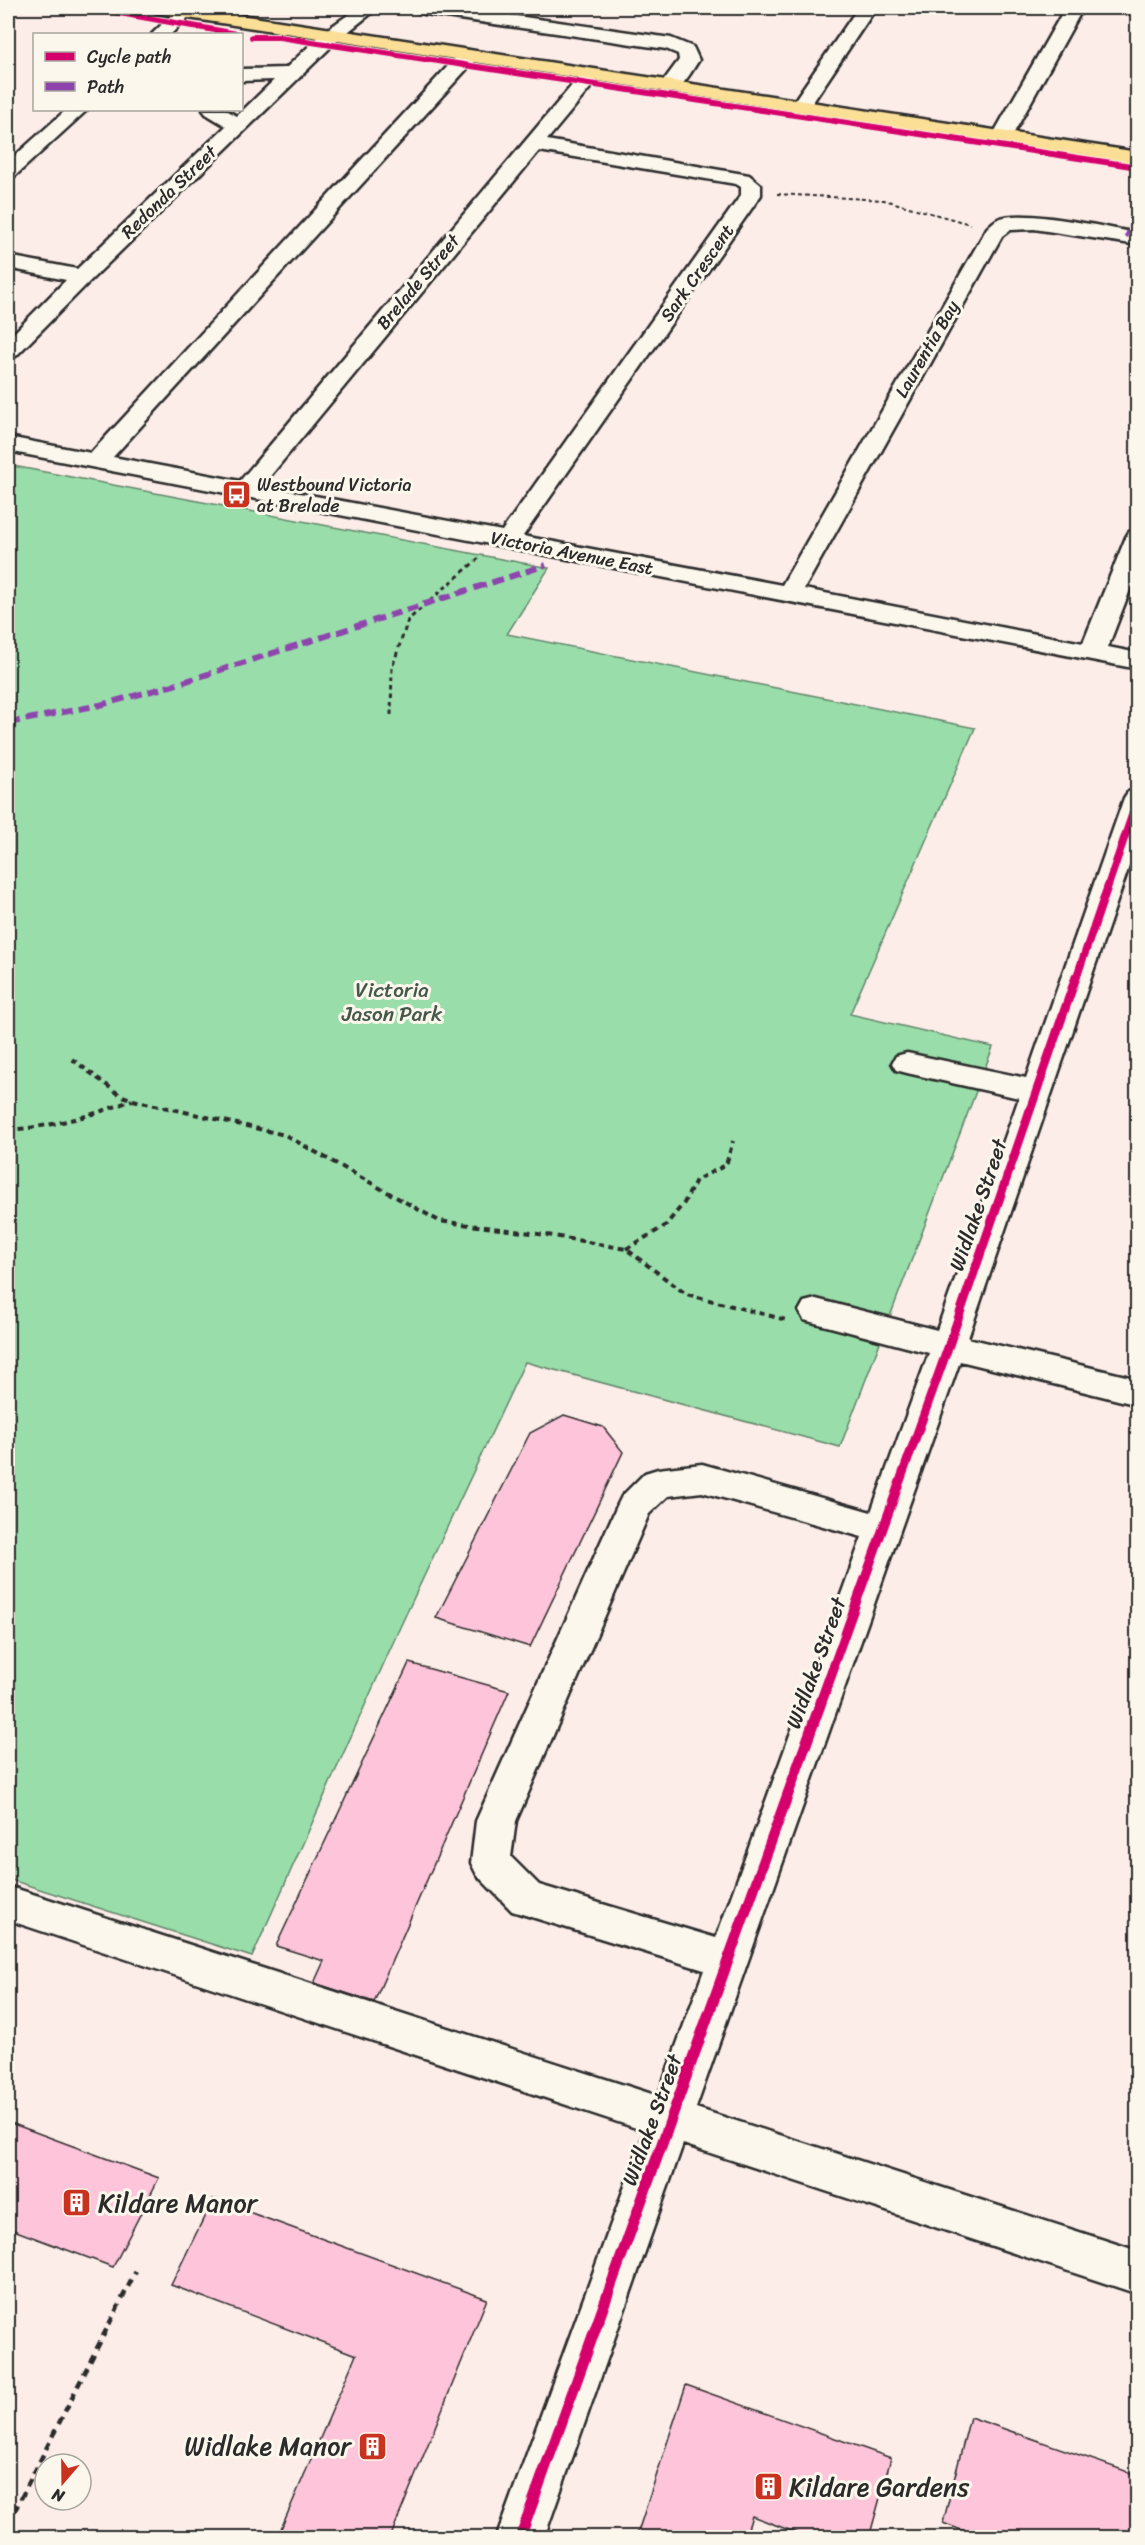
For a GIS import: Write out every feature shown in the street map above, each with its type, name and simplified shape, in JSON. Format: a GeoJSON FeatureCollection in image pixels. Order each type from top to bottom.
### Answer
{"type":"FeatureCollection","features":[{"type":"Feature","properties":{"kind":"main road"},"geometry":{"type":"LineString","coordinates":[[162,8],[188,9],[332,35],[1137,158]]}},
{"type":"Feature","properties":{"kind":"street","name":"Redonda Street"},"geometry":{"type":"LineString","coordinates":[[8,351],[82,276],[332,35],[369,8]]}},
{"type":"Feature","properties":{"kind":"street"},"geometry":{"type":"LineString","coordinates":[[425,8],[671,44],[686,51],[689,60],[669,87]]}},
{"type":"Feature","properties":{"kind":"street"},"geometry":{"type":"LineString","coordinates":[[800,107],[867,8]]}},
{"type":"Feature","properties":{"kind":"street"},"geometry":{"type":"LineString","coordinates":[[1002,138],[1074,8]]}},
{"type":"Feature","properties":{"kind":"street"},"geometry":{"type":"LineString","coordinates":[[162,33],[188,9]]}},
{"type":"Feature","properties":{"kind":"street"},"geometry":{"type":"LineString","coordinates":[[96,461],[468,56]]}},
{"type":"Feature","properties":{"kind":"street"},"geometry":{"type":"LineString","coordinates":[[243,75],[291,74]]}},
{"type":"Feature","properties":{"kind":"street","name":"Brelade Street"},"geometry":{"type":"LineString","coordinates":[[246,490],[591,75]]}},
{"type":"Feature","properties":{"kind":"street"},"geometry":{"type":"LineString","coordinates":[[8,172],[76,111]]}},
{"type":"Feature","properties":{"kind":"street"},"geometry":{"type":"LineString","coordinates":[[215,111],[238,125]]}},
{"type":"Feature","properties":{"kind":"street"},"geometry":{"type":"LineString","coordinates":[[533,144],[742,179],[751,185],[751,195]]}},
{"type":"Feature","properties":{"kind":"street","name":"Sark Crescent"},"geometry":{"type":"LineString","coordinates":[[508,540],[751,195]]}},
{"type":"Feature","properties":{"kind":"street"},"geometry":{"type":"LineString","coordinates":[[994,232],[1005,224],[1034,223],[1137,239]]}},
{"type":"Feature","properties":{"kind":"street","name":"Laurentia Bay"},"geometry":{"type":"LineString","coordinates":[[789,594],[994,232]]}},
{"type":"Feature","properties":{"kind":"street"},"geometry":{"type":"LineString","coordinates":[[8,262],[82,276]]}},
{"type":"Feature","properties":{"kind":"street","name":"Victoria Avenue East"},"geometry":{"type":"LineString","coordinates":[[8,444],[1137,661]]}},
{"type":"Feature","properties":{"kind":"street"},"geometry":{"type":"LineString","coordinates":[[1093,653],[1099,632],[1137,537]]}},
{"type":"Feature","properties":{"kind":"street","name":"Widlake Street"},"geometry":{"type":"LineString","coordinates":[[520,2538],[949,1345],[1137,798]]}},
{"type":"Feature","properties":{"kind":"street"},"geometry":{"type":"LineString","coordinates":[[907,1063],[1036,1091]]}},
{"type":"Feature","properties":{"kind":"street"},"geometry":{"type":"LineString","coordinates":[[806,1317],[949,1345],[1137,1392]]}},
{"type":"Feature","properties":{"kind":"street"},"geometry":{"type":"LineString","coordinates":[[729,1960],[526,1899],[491,1863],[496,1821],[635,1506],[658,1483],[702,1478],[883,1529]]}},
{"type":"Feature","properties":{"kind":"street"},"geometry":{"type":"LineString","coordinates":[[8,1904],[1137,2273]]}},
{"type":"Feature","properties":{"kind":"path"},"geometry":{"type":"LineString","coordinates":[[751,195],[884,200],[994,232]]}},
{"type":"Feature","properties":{"kind":"path"},"geometry":{"type":"LineString","coordinates":[[391,715],[392,668],[408,620],[484,554]]}},
{"type":"Feature","properties":{"kind":"path"},"geometry":{"type":"LineString","coordinates":[[72,1059],[120,1095],[133,1100],[285,1135],[439,1221],[554,1236],[626,1250],[686,1294],[806,1317]]}},
{"type":"Feature","properties":{"kind":"path"},"geometry":{"type":"LineString","coordinates":[[8,1130],[24,1130],[99,1114],[133,1100]]}},
{"type":"Feature","properties":{"kind":"path"},"geometry":{"type":"LineString","coordinates":[[626,1250],[665,1226],[684,1203],[696,1180],[726,1165],[733,1142]]}},
{"type":"Feature","properties":{"kind":"path"},"geometry":{"type":"LineString","coordinates":[[8,2524],[136,2271]]}},
{"type":"Feature","properties":{"kind":"green space","name":"Victoria Jason Park"},"geometry":{"type":"Polygon","coordinates":[[[8,465],[549,568],[507,634],[975,728],[850,1014],[993,1047],[840,1447],[525,1362],[401,1625],[252,1957],[8,1879],[8,465]]]}},
{"type":"Feature","properties":{"kind":"building"},"geometry":{"type":"Polygon","coordinates":[[[564,1415],[603,1427],[623,1452],[530,1647],[436,1618],[530,1433],[564,1415]]]}},
{"type":"Feature","properties":{"kind":"building"},"geometry":{"type":"Polygon","coordinates":[[[409,1663],[509,1691],[374,2002],[314,1983],[324,1961],[276,1946],[409,1663]]]}},
{"type":"Feature","properties":{"kind":"building","name":"Kildare Manor"},"geometry":{"type":"Polygon","coordinates":[[[8,2122],[159,2178],[113,2267],[8,2228],[8,2122]]]}},
{"type":"Feature","properties":{"kind":"building","name":"Widlake Manor"},"geometry":{"type":"Polygon","coordinates":[[[213,2199],[487,2299],[390,2538],[277,2538],[356,2355],[171,2285],[213,2199]]]}},
{"type":"Feature","properties":{"kind":"building","name":"Kildare Gardens"},"geometry":{"type":"Polygon","coordinates":[[[686,2385],[891,2458],[869,2538],[810,2538],[752,2516],[745,2538],[636,2538],[686,2385]]]}},
{"type":"Feature","properties":{"kind":"building"},"geometry":{"type":"Polygon","coordinates":[[[970,2417],[1137,2475],[1137,2538],[982,2538],[943,2523],[970,2417]]]}},
{"type":"Feature","properties":{"kind":"marked path"},"geometry":{"type":"LineString","coordinates":[[1126,237],[1138,214]]}},
{"type":"Feature","properties":{"kind":"marked path"},"geometry":{"type":"LineString","coordinates":[[8,723],[100,705],[174,685],[546,565]]}},
{"type":"Feature","properties":{"kind":"cycle path"},"geometry":{"type":"LineString","coordinates":[[92,8],[231,33]]}},
{"type":"Feature","properties":{"kind":"cycle path"},"geometry":{"type":"LineString","coordinates":[[252,37],[279,37],[1138,167]]}},
{"type":"Feature","properties":{"kind":"cycle path"},"geometry":{"type":"LineString","coordinates":[[520,2538],[949,1345],[1138,798]]}},
{"type":"Feature","properties":{"kind":"place","name":"Westbound Victoria at Brelade"},"geometry":{"type":"Point","coordinates":[236,495]}},
{"type":"Feature","properties":{"kind":"place","name":"Kildare Manor"},"geometry":{"type":"Point","coordinates":[77,2203]}},
{"type":"Feature","properties":{"kind":"place","name":"Widlake Manor"},"geometry":{"type":"Point","coordinates":[372,2446]}},
{"type":"Feature","properties":{"kind":"place","name":"Kildare Gardens"},"geometry":{"type":"Point","coordinates":[768,2487]}}]}
